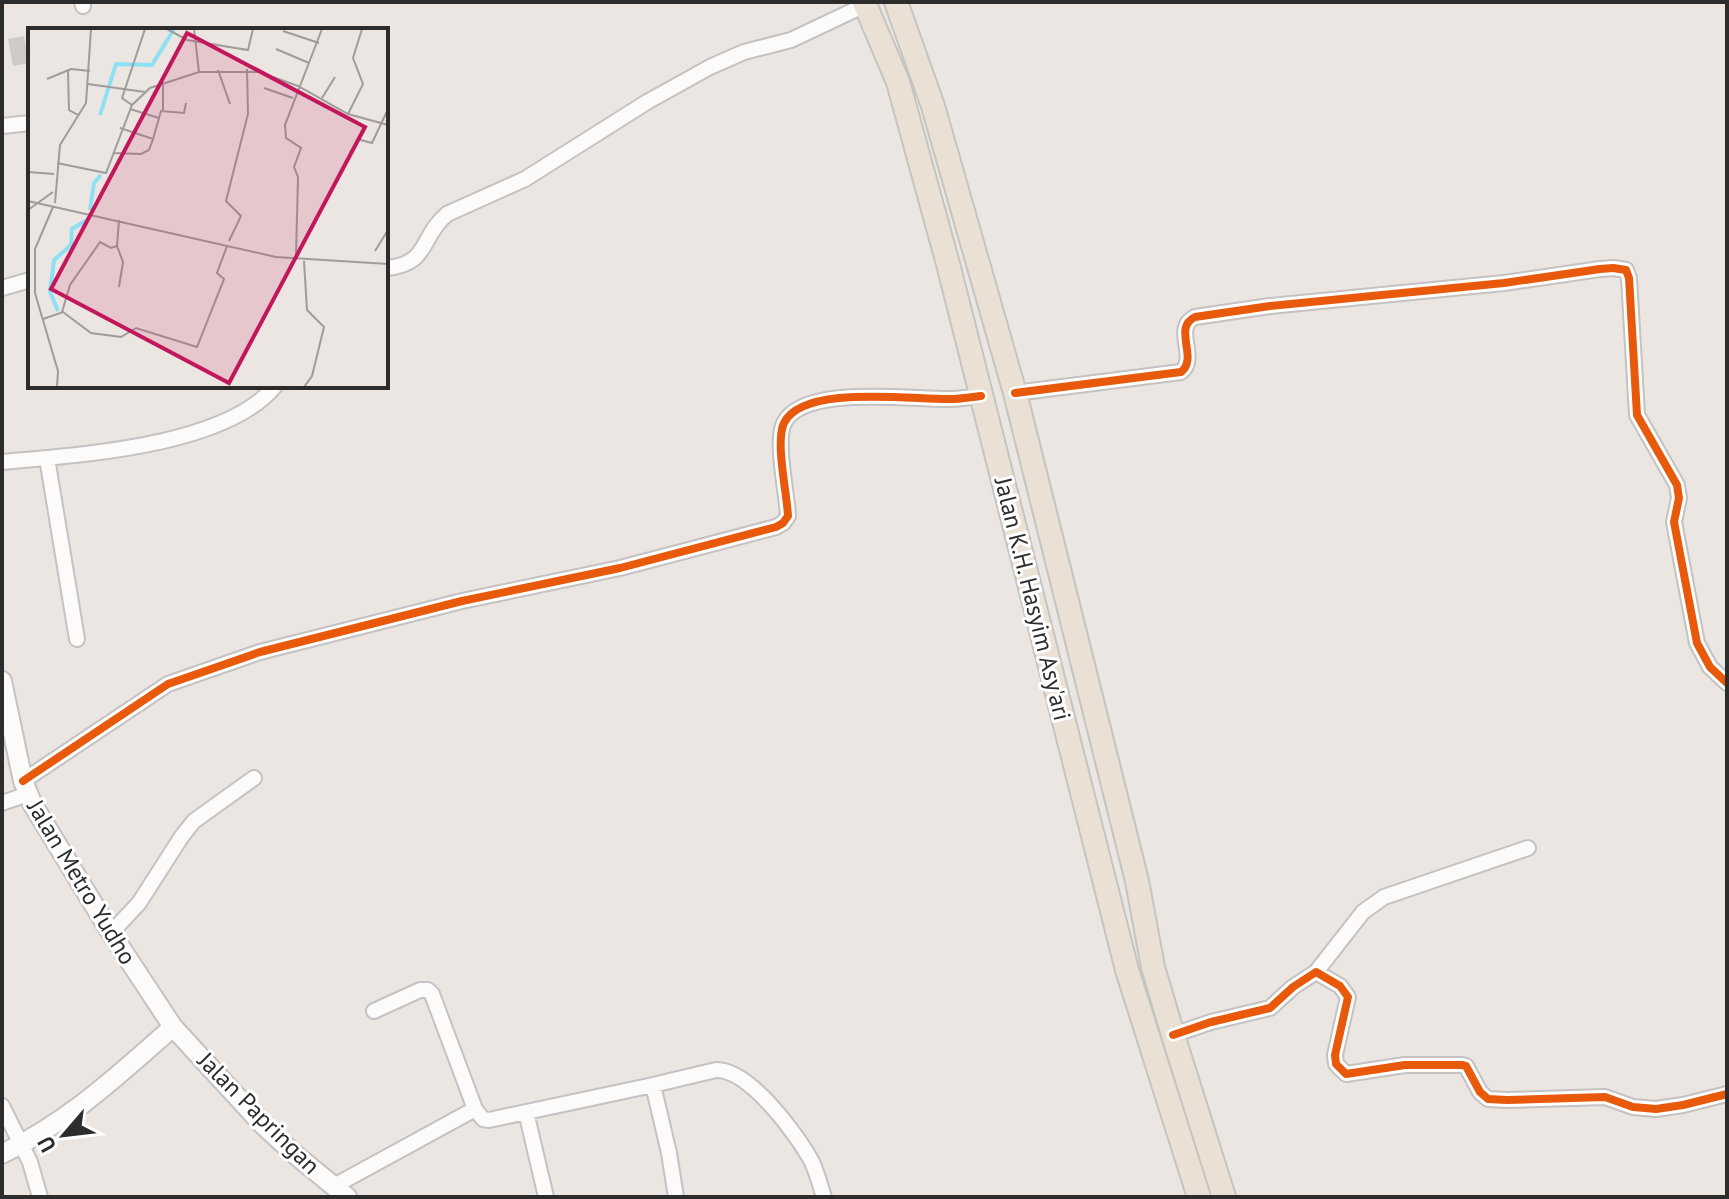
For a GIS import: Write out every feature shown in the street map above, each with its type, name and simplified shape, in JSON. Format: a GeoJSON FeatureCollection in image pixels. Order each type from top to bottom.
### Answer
{"type":"FeatureCollection","features":[{"type":"Feature","properties":{"kind":"highway","name":"Jalan K.H. Hasyim Asy'ari"},"geometry":{"type":"LineString","coordinates":[[896,2],[933,106],[1015,393],[1137,881],[1153,967],[1224,1197]]}},
{"type":"Feature","properties":{"kind":"highway","name":"Jalan K.H. Hasyim Asy'ari"},"geometry":{"type":"LineString","coordinates":[[865,4],[898,82],[948,264],[1127,970],[1199,1197]]}},
{"type":"Feature","properties":{"kind":"highway"},"geometry":{"type":"LineString","coordinates":[[991,312],[985,329],[986,341],[1024,500],[1014,502],[1004,487]]}},
{"type":"Feature","properties":{"kind":"highway"},"geometry":{"type":"LineString","coordinates":[[1048,528],[1038,513],[1029,515],[1058,649],[1058,662],[1052,675]]}},
{"type":"Feature","properties":{"kind":"street"},"geometry":{"type":"LineString","coordinates":[[388,268],[413,260],[447,214],[525,179],[692,76],[744,52],[791,40],[865,4]]}},
{"type":"Feature","properties":{"kind":"street"},"geometry":{"type":"LineString","coordinates":[[2,126],[28,123]]}},
{"type":"Feature","properties":{"kind":"street"},"geometry":{"type":"LineString","coordinates":[[1015,393],[1185,371],[1188,365],[1186,324],[1191,318],[1504,283],[1600,269],[1626,270],[1637,415],[1679,489],[1674,522],[1697,643],[1710,667],[1727,683]]}},
{"type":"Feature","properties":{"kind":"street"},"geometry":{"type":"LineString","coordinates":[[2,288],[28,281]]}},
{"type":"Feature","properties":{"kind":"street"},"geometry":{"type":"LineString","coordinates":[[2,462],[143,444],[201,431],[244,411],[273,388]]}},
{"type":"Feature","properties":{"kind":"street"},"geometry":{"type":"LineString","coordinates":[[2,803],[168,684],[260,652],[462,601],[620,568],[776,527],[788,516],[781,442],[784,422],[801,408],[816,402],[851,397],[951,399],[981,396]]}},
{"type":"Feature","properties":{"kind":"street"},"geometry":{"type":"LineString","coordinates":[[47,458],[77,639]]}},
{"type":"Feature","properties":{"kind":"street","name":"Jalan Metro Yudho"},"geometry":{"type":"LineString","coordinates":[[2,681],[26,787],[38,816],[173,1027]]}},
{"type":"Feature","properties":{"kind":"street"},"geometry":{"type":"LineString","coordinates":[[111,933],[139,903],[194,821],[254,778]]}},
{"type":"Feature","properties":{"kind":"street"},"geometry":{"type":"LineString","coordinates":[[1173,1035],[1270,1008],[1316,972],[1363,912],[1384,897],[1528,848]]}},
{"type":"Feature","properties":{"kind":"street"},"geometry":{"type":"LineString","coordinates":[[1316,972],[1340,986],[1348,997],[1335,1055],[1336,1064],[1346,1074],[1405,1065],[1462,1065],[1466,1066],[1480,1092],[1488,1099],[1605,1097],[1633,1107],[1656,1109],[1727,1094]]}},
{"type":"Feature","properties":{"kind":"street"},"geometry":{"type":"LineString","coordinates":[[374,1011],[420,990],[428,990],[475,1109],[483,1119],[726,1070],[768,1102],[798,1138],[814,1165],[824,1197]]}},
{"type":"Feature","properties":{"kind":"street"},"geometry":{"type":"LineString","coordinates":[[2,1154],[41,1134],[101,1091],[173,1027]]}},
{"type":"Feature","properties":{"kind":"street","name":"Jalan Papringan"},"geometry":{"type":"LineString","coordinates":[[173,1027],[263,1125],[341,1191]]}},
{"type":"Feature","properties":{"kind":"street"},"geometry":{"type":"LineString","coordinates":[[653,1085],[676,1197]]}},
{"type":"Feature","properties":{"kind":"street"},"geometry":{"type":"LineString","coordinates":[[2,1106],[30,1162],[40,1197]]}},
{"type":"Feature","properties":{"kind":"street"},"geometry":{"type":"LineString","coordinates":[[341,1191],[475,1109]]}},
{"type":"Feature","properties":{"kind":"street"},"geometry":{"type":"LineString","coordinates":[[526,1112],[546,1197]]}},
{"type":"Feature","properties":{"kind":"building"},"geometry":{"type":"Polygon","coordinates":[[[24,36],[28,63],[13,66],[8,39],[24,36]]]}},
{"type":"Feature","properties":{"kind":"cycle path"},"geometry":{"type":"LineString","coordinates":[[1015,393],[1181,372],[1188,359],[1186,328],[1195,317],[1270,306],[1504,283],[1600,269],[1626,270],[1637,415],[1677,485],[1679,498],[1674,522],[1697,643],[1710,667],[1727,683]]}},
{"type":"Feature","properties":{"kind":"cycle path"},"geometry":{"type":"LineString","coordinates":[[23,781],[168,684],[260,652],[462,601],[620,568],[776,527],[788,516],[781,455],[784,423],[795,411],[813,403],[860,397],[950,399],[981,396]]}},
{"type":"Feature","properties":{"kind":"cycle path"},"geometry":{"type":"LineString","coordinates":[[1173,1035],[1270,1008],[1316,972],[1340,986],[1348,997],[1335,1055],[1336,1064],[1346,1074],[1405,1065],[1462,1065],[1466,1066],[1480,1092],[1488,1099],[1605,1097],[1633,1107],[1656,1109],[1727,1094]]}}]}
